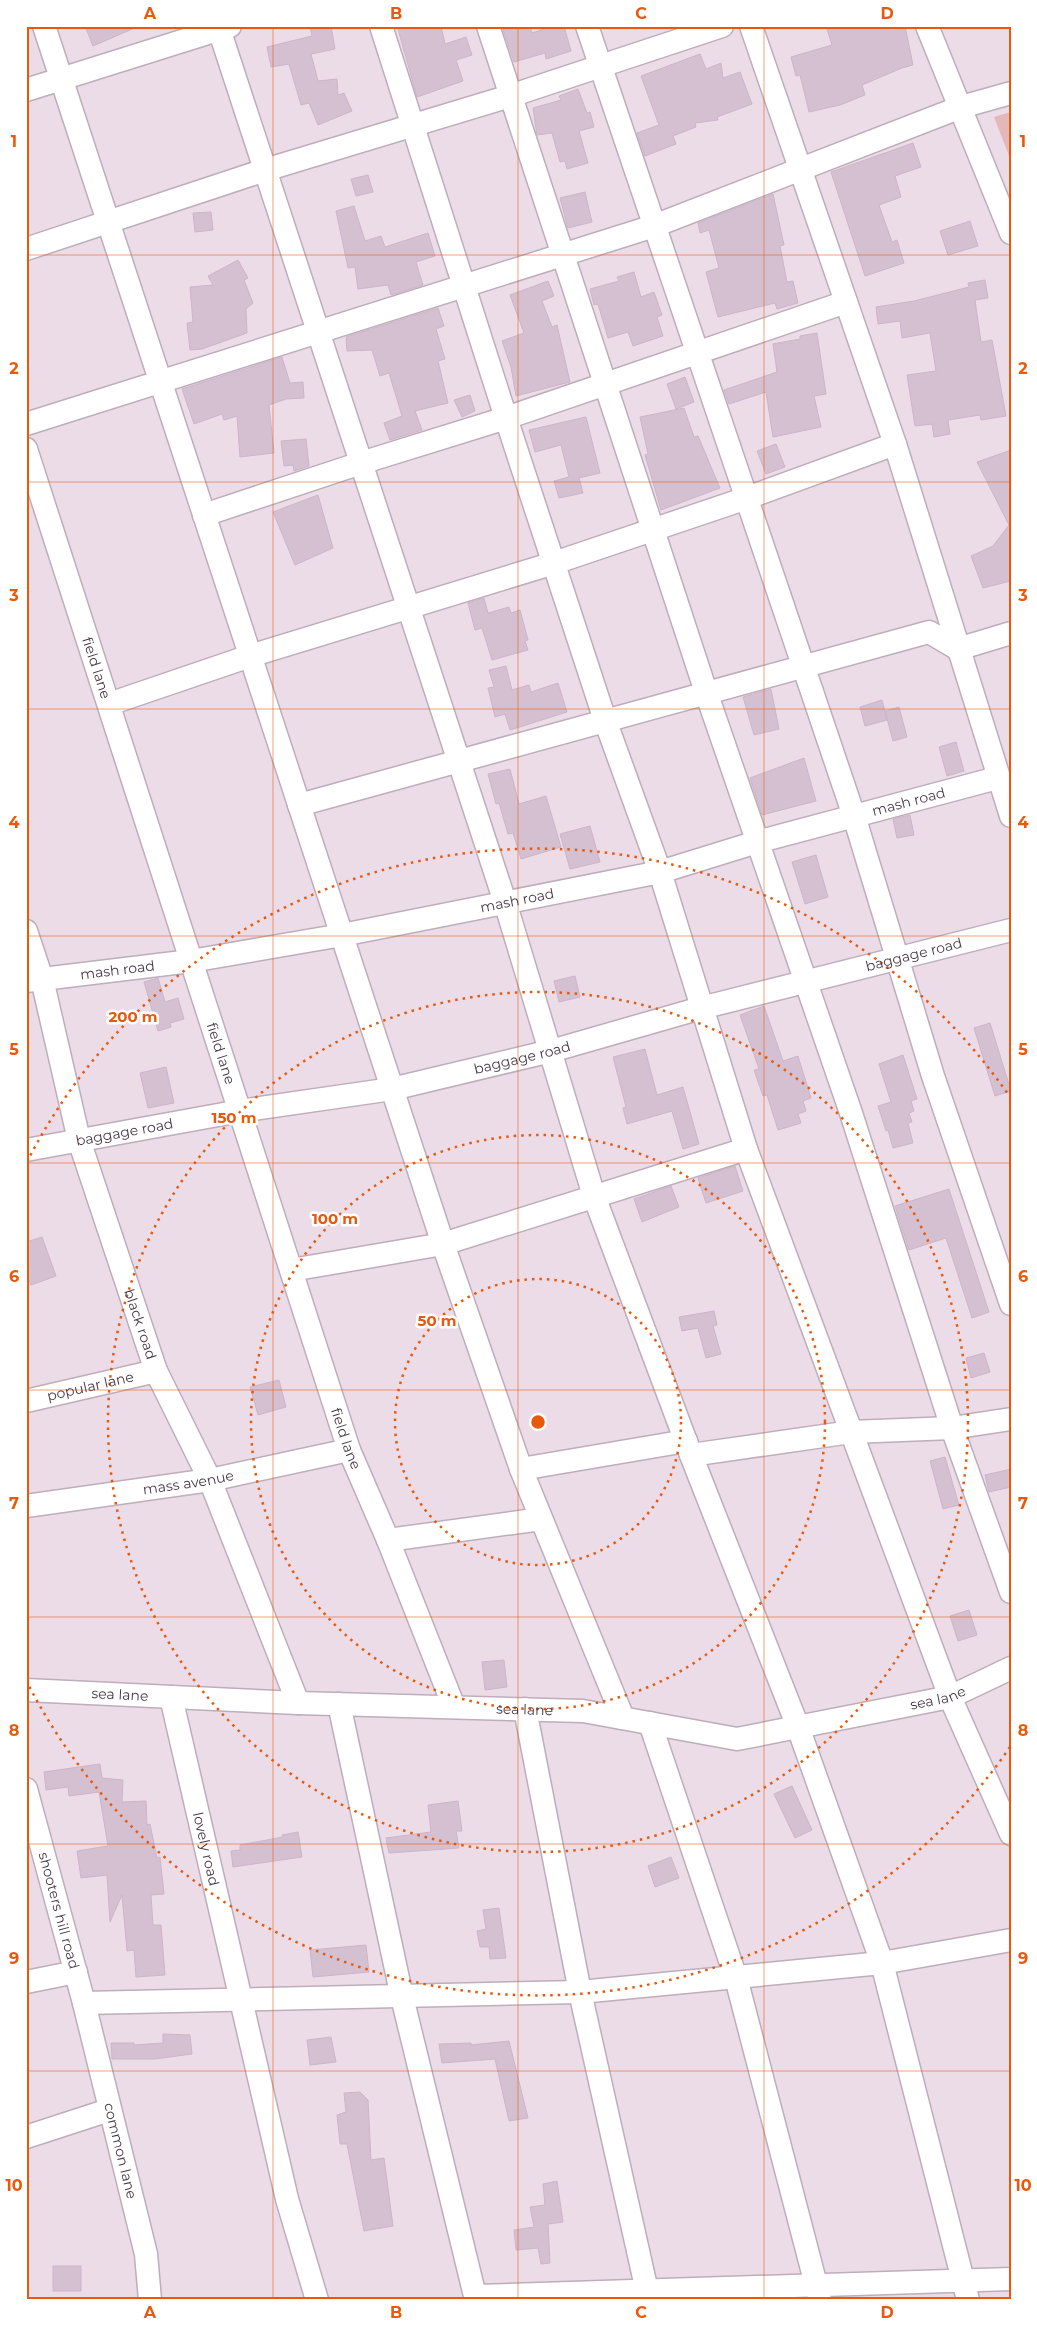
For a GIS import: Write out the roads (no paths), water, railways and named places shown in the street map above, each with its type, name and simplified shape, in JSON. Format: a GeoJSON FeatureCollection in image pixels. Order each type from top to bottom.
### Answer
{"type":"FeatureCollection","features":[{"type":"Feature","properties":{"kind":"street"},"geometry":{"type":"LineString","coordinates":[[44,26],[443,1244],[521,1469],[623,1718]]}},
{"type":"Feature","properties":{"kind":"street"},"geometry":{"type":"LineString","coordinates":[[380,26],[605,720],[660,872],[746,1149],[950,1697],[1011,1834]]}},
{"type":"Feature","properties":{"kind":"street"},"geometry":{"type":"LineString","coordinates":[[488,26],[706,692],[851,1113],[952,1428],[1011,1592]]}},
{"type":"Feature","properties":{"kind":"street"},"geometry":{"type":"LineString","coordinates":[[587,26],[854,816],[933,1076],[1011,1304]]}},
{"type":"Feature","properties":{"kind":"street"},"geometry":{"type":"LineString","coordinates":[[26,249],[265,170],[510,96],[722,26]]}},
{"type":"Feature","properties":{"kind":"street"},"geometry":{"type":"LineString","coordinates":[[751,26],[895,444],[1006,797]]}},
{"type":"Feature","properties":{"kind":"street"},"geometry":{"type":"LineString","coordinates":[[927,26],[1011,233]]}},
{"type":"Feature","properties":{"kind":"street"},"geometry":{"type":"LineString","coordinates":[[26,90],[222,27],[265,170],[504,902],[594,1196],[688,1448],[798,1727],[882,1963],[966,2290]]}},
{"type":"Feature","properties":{"kind":"street"},"geometry":{"type":"LineString","coordinates":[[26,424],[654,226],[961,107],[1011,93]]}},
{"type":"Feature","properties":{"kind":"street"},"geometry":{"type":"LineString","coordinates":[[204,515],[506,418],[846,302]]}},
{"type":"Feature","properties":{"kind":"street"},"geometry":{"type":"LineString","coordinates":[[109,704],[250,656],[554,563],[747,498],[895,444]]}},
{"type":"Feature","properties":{"kind":"street","name":"field lane"},"geometry":{"type":"LineString","coordinates":[[26,449],[349,1450],[388,1540],[454,1707]]}},
{"type":"Feature","properties":{"kind":"street"},"geometry":{"type":"LineString","coordinates":[[299,805],[929,632],[958,649],[1011,633]]}},
{"type":"Feature","properties":{"kind":"street","name":"mash road"},"geometry":{"type":"LineString","coordinates":[[34,980],[191,961],[342,935],[660,872],[758,842],[854,816],[1006,797]]}},
{"type":"Feature","properties":{"kind":"street","name":"black road"},"geometry":{"type":"LineString","coordinates":[[26,930],[34,980],[79,1140],[156,1371],[210,1480],[298,1703]]}},
{"type":"Feature","properties":{"kind":"street","name":"baggage road"},"geometry":{"type":"LineString","coordinates":[[26,1150],[240,1111],[392,1089],[551,1051],[701,1008],[897,957],[1011,930]]}},
{"type":"Feature","properties":{"kind":"street"},"geometry":{"type":"LineString","coordinates":[[291,1270],[443,1244],[746,1149]]}},
{"type":"Feature","properties":{"kind":"street","name":"popular lane"},"geometry":{"type":"LineString","coordinates":[[26,1401],[156,1371]]}},
{"type":"Feature","properties":{"kind":"street"},"geometry":{"type":"LineString","coordinates":[[521,1469],[688,1448],[850,1432],[952,1428],[1011,1418]]}},
{"type":"Feature","properties":{"kind":"street","name":"mass avenue"},"geometry":{"type":"LineString","coordinates":[[26,1506],[210,1480],[349,1450]]}},
{"type":"Feature","properties":{"kind":"street"},"geometry":{"type":"LineString","coordinates":[[388,1540],[541,1519]]}},
{"type":"Feature","properties":{"kind":"street","name":"sea lane"},"geometry":{"type":"LineString","coordinates":[[26,1690],[298,1703],[583,1711],[737,1740],[950,1697],[1011,1668]]}},
{"type":"Feature","properties":{"kind":"street","name":"lovely road"},"geometry":{"type":"LineString","coordinates":[[171,1697],[287,2199],[317,2300]]}},
{"type":"Feature","properties":{"kind":"street"},"geometry":{"type":"LineString","coordinates":[[339,1704],[402,1998],[476,2298],[966,2290],[1011,2279]]}},
{"type":"Feature","properties":{"kind":"street"},"geometry":{"type":"LineString","coordinates":[[525,1709],[580,1992],[647,2295]]}},
{"type":"Feature","properties":{"kind":"street"},"geometry":{"type":"LineString","coordinates":[[650,1723],[736,1978],[819,2293]]}},
{"type":"Feature","properties":{"kind":"street","name":"shooters hill road"},"geometry":{"type":"LineString","coordinates":[[26,1789],[84,2004]]}},
{"type":"Feature","properties":{"kind":"street"},"geometry":{"type":"LineString","coordinates":[[84,2004],[402,1998],[580,1992],[882,1963],[1011,1940]]}},
{"type":"Feature","properties":{"kind":"street"},"geometry":{"type":"LineString","coordinates":[[26,1982],[76,1972]]}},
{"type":"Feature","properties":{"kind":"street","name":"common lane"},"geometry":{"type":"LineString","coordinates":[[84,2004],[146,2254],[150,2300]]}},
{"type":"Feature","properties":{"kind":"street"},"geometry":{"type":"LineString","coordinates":[[26,2137],[109,2110]]}}]}
